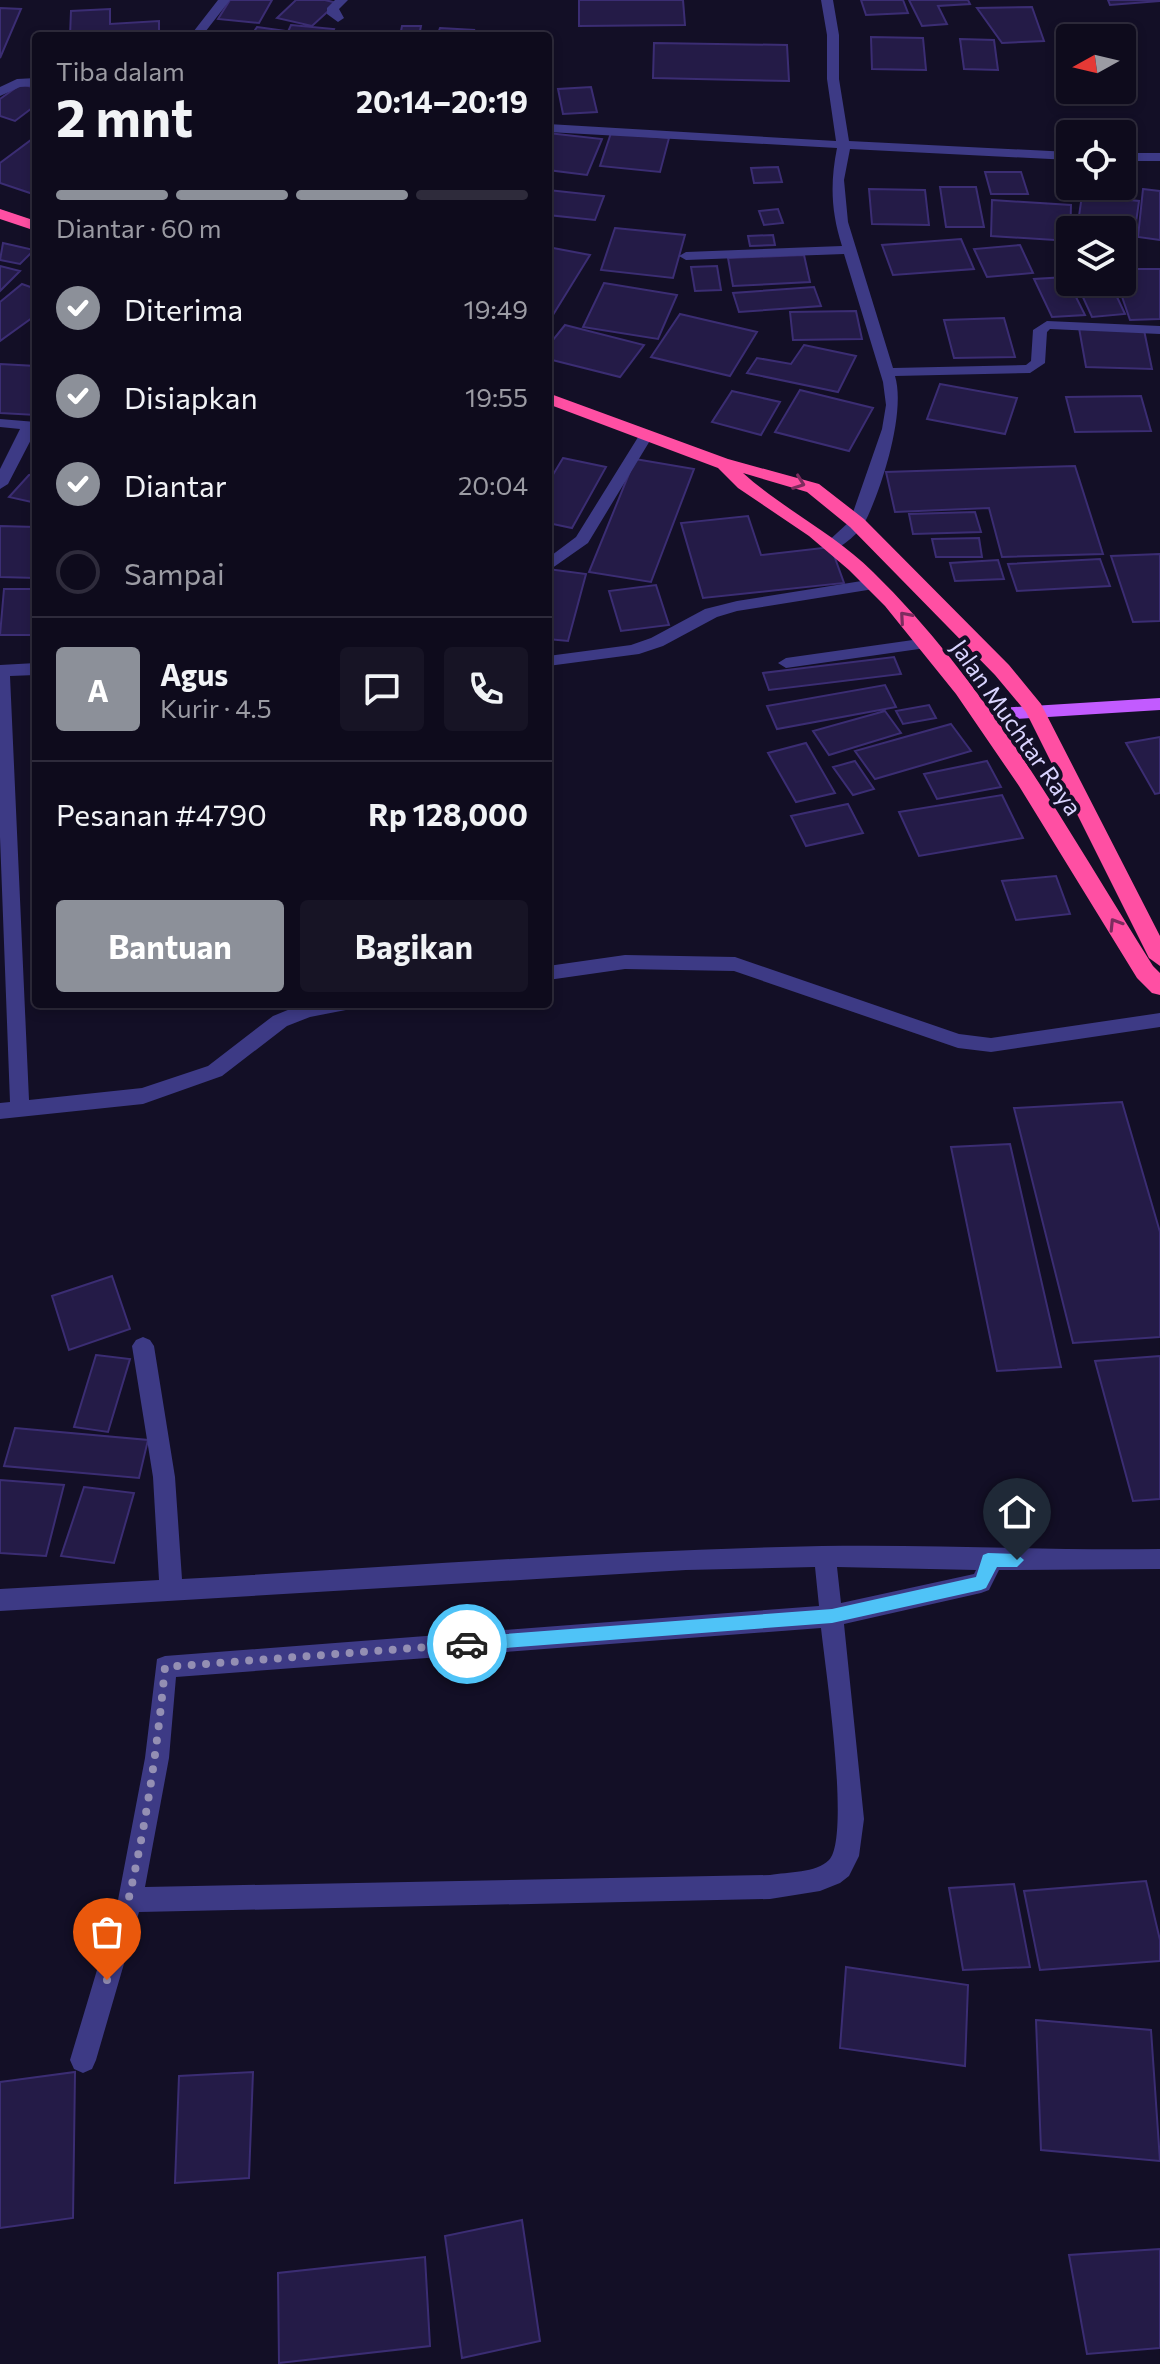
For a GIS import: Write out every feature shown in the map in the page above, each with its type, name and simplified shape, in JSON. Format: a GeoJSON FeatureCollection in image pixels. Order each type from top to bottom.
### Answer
{"type":"FeatureCollection","features":[{"type":"Feature","properties":{"kind":"highway"},"geometry":{"type":"LineString","coordinates":[[0,214],[32,225]]}},
{"type":"Feature","properties":{"kind":"highway","name":"Jalan Muchtar Raya"},"geometry":{"type":"LineString","coordinates":[[552,399],[724,464],[764,472],[813,488],[857,523],[1002,670],[1034,709],[1156,972]]}},
{"type":"Feature","properties":{"kind":"highway","name":"Jalan Muchtar Raya"},"geometry":{"type":"LineString","coordinates":[[724,464],[742,485],[832,545],[874,584],[927,643],[983,715],[1156,972]]}},
{"type":"Feature","properties":{"kind":"main road"},"geometry":{"type":"LineString","coordinates":[[983,715],[1034,709],[1160,704]]}},
{"type":"Feature","properties":{"kind":"street"},"geometry":{"type":"LineString","coordinates":[[199,32],[224,0]]}},
{"type":"Feature","properties":{"kind":"street"},"geometry":{"type":"LineString","coordinates":[[338,18],[333,14],[333,8],[342,0]]}},
{"type":"Feature","properties":{"kind":"street"},"geometry":{"type":"LineString","coordinates":[[827,0],[833,35],[833,79],[844,148],[837,180],[841,222],[887,372],[893,405],[889,429],[857,523],[832,545]]}},
{"type":"Feature","properties":{"kind":"street"},"geometry":{"type":"LineString","coordinates":[[0,92],[17,83],[32,82]]}},
{"type":"Feature","properties":{"kind":"street"},"geometry":{"type":"LineString","coordinates":[[552,128],[844,148],[962,148],[1056,155]]}},
{"type":"Feature","properties":{"kind":"street"},"geometry":{"type":"LineString","coordinates":[[1136,157],[1160,157]]}},
{"type":"Feature","properties":{"kind":"street"},"geometry":{"type":"LineString","coordinates":[[686,256],[849,250]]}},
{"type":"Feature","properties":{"kind":"street"},"geometry":{"type":"LineString","coordinates":[[887,372],[1030,369],[1038,363],[1040,330],[1047,325],[1160,330]]}},
{"type":"Feature","properties":{"kind":"street"},"geometry":{"type":"LineString","coordinates":[[0,423],[32,426],[0,484]]}},
{"type":"Feature","properties":{"kind":"street"},"geometry":{"type":"LineString","coordinates":[[552,563],[582,540],[647,434]]}},
{"type":"Feature","properties":{"kind":"street"},"geometry":{"type":"LineString","coordinates":[[552,660],[633,650],[657,642],[703,617],[737,606],[874,584]]}},
{"type":"Feature","properties":{"kind":"street"},"geometry":{"type":"LineString","coordinates":[[786,663],[927,643]]}},
{"type":"Feature","properties":{"kind":"street"},"geometry":{"type":"LineString","coordinates":[[32,669],[1,671],[10,1109],[143,1096],[215,1071],[278,1013],[319,1008]]}},
{"type":"Feature","properties":{"kind":"street"},"geometry":{"type":"LineString","coordinates":[[552,972],[625,962],[735,964],[958,1041],[991,1045],[1160,1020]]}},
{"type":"Feature","properties":{"kind":"street"},"geometry":{"type":"LineString","coordinates":[[143,1346],[164,1477],[171,1590]]}},
{"type":"Feature","properties":{"kind":"street"},"geometry":{"type":"LineString","coordinates":[[130,1900],[770,1887],[831,1875],[845,1863],[852,1848],[852,1819],[825,1556]]}},
{"type":"Feature","properties":{"kind":"street"},"geometry":{"type":"LineString","coordinates":[[0,1600],[686,1560],[825,1556],[988,1560],[1160,1559]]}},
{"type":"Feature","properties":{"kind":"street"},"geometry":{"type":"LineString","coordinates":[[83,2060],[130,1900],[157,1758],[165,1667],[832,1616],[981,1583],[989,1567],[988,1560]]}},
{"type":"Feature","properties":{"kind":"building"},"geometry":{"type":"Polygon","coordinates":[[[230,0],[272,0],[259,23],[218,19],[230,0]]]}},
{"type":"Feature","properties":{"kind":"building"},"geometry":{"type":"Polygon","coordinates":[[[296,0],[337,3],[312,26],[277,18],[296,0]]]}},
{"type":"Feature","properties":{"kind":"building"},"geometry":{"type":"Polygon","coordinates":[[[579,0],[683,0],[685,25],[579,26],[579,0]]]}},
{"type":"Feature","properties":{"kind":"building"},"geometry":{"type":"Polygon","coordinates":[[[861,0],[903,0],[908,13],[866,15],[861,0]]]}},
{"type":"Feature","properties":{"kind":"building"},"geometry":{"type":"Polygon","coordinates":[[[909,0],[968,0],[970,4],[938,6],[947,24],[922,26],[909,0]]]}},
{"type":"Feature","properties":{"kind":"building"},"geometry":{"type":"Polygon","coordinates":[[[1108,0],[1159,0],[1160,1],[1110,5],[1108,0]]]}},
{"type":"Feature","properties":{"kind":"building"},"geometry":{"type":"Polygon","coordinates":[[[1032,7],[1044,41],[1002,43],[977,8],[1032,7]]]}},
{"type":"Feature","properties":{"kind":"building"},"geometry":{"type":"Polygon","coordinates":[[[0,8],[21,9],[0,58],[0,8]]]}},
{"type":"Feature","properties":{"kind":"building"},"geometry":{"type":"Polygon","coordinates":[[[110,9],[110,24],[159,21],[159,32],[70,32],[71,11],[110,9]]]}},
{"type":"Feature","properties":{"kind":"building"},"geometry":{"type":"Polygon","coordinates":[[[291,25],[334,29],[333,32],[288,32],[291,25]]]}},
{"type":"Feature","properties":{"kind":"building"},"geometry":{"type":"Polygon","coordinates":[[[402,26],[421,26],[420,32],[401,32],[402,26]]]}},
{"type":"Feature","properties":{"kind":"building"},"geometry":{"type":"Polygon","coordinates":[[[257,27],[286,31],[285,32],[254,32],[257,27]]]}},
{"type":"Feature","properties":{"kind":"building"},"geometry":{"type":"Polygon","coordinates":[[[440,28],[474,30],[473,32],[438,32],[440,28]]]}},
{"type":"Feature","properties":{"kind":"building"},"geometry":{"type":"Polygon","coordinates":[[[871,37],[923,38],[926,70],[872,69],[871,37]]]}},
{"type":"Feature","properties":{"kind":"building"},"geometry":{"type":"Polygon","coordinates":[[[960,39],[994,40],[998,70],[964,69],[960,39]]]}},
{"type":"Feature","properties":{"kind":"building"},"geometry":{"type":"Polygon","coordinates":[[[654,43],[787,45],[789,81],[653,78],[654,43]]]}},
{"type":"Feature","properties":{"kind":"building"},"geometry":{"type":"Polygon","coordinates":[[[21,84],[32,87],[32,108],[15,121],[0,116],[0,99],[21,84]]]}},
{"type":"Feature","properties":{"kind":"building"},"geometry":{"type":"Polygon","coordinates":[[[591,87],[597,112],[563,114],[558,89],[591,87]]]}},
{"type":"Feature","properties":{"kind":"building"},"geometry":{"type":"Polygon","coordinates":[[[552,133],[602,139],[587,175],[552,171],[552,133]]]}},
{"type":"Feature","properties":{"kind":"building"},"geometry":{"type":"Polygon","coordinates":[[[611,133],[669,138],[660,172],[600,166],[611,133]]]}},
{"type":"Feature","properties":{"kind":"building"},"geometry":{"type":"Polygon","coordinates":[[[32,140],[32,194],[0,183],[0,163],[32,140]]]}},
{"type":"Feature","properties":{"kind":"building"},"geometry":{"type":"Polygon","coordinates":[[[778,167],[782,182],[754,183],[751,168],[778,167]]]}},
{"type":"Feature","properties":{"kind":"building"},"geometry":{"type":"Polygon","coordinates":[[[985,172],[1021,172],[1028,194],[991,194],[985,172]]]}},
{"type":"Feature","properties":{"kind":"building"},"geometry":{"type":"Polygon","coordinates":[[[940,187],[976,187],[984,227],[946,227],[940,187]]]}},
{"type":"Feature","properties":{"kind":"building"},"geometry":{"type":"Polygon","coordinates":[[[869,189],[925,190],[929,225],[872,224],[869,189]]]}},
{"type":"Feature","properties":{"kind":"building"},"geometry":{"type":"Polygon","coordinates":[[[1143,189],[1160,191],[1160,240],[1138,237],[1143,189]]]}},
{"type":"Feature","properties":{"kind":"building"},"geometry":{"type":"Polygon","coordinates":[[[552,190],[604,196],[595,220],[552,215],[552,190]]]}},
{"type":"Feature","properties":{"kind":"building"},"geometry":{"type":"Polygon","coordinates":[[[992,200],[1071,205],[1071,216],[1056,216],[1056,240],[991,236],[992,200]]]}},
{"type":"Feature","properties":{"kind":"building"},"geometry":{"type":"Polygon","coordinates":[[[1081,200],[1139,201],[1136,223],[1136,216],[1079,216],[1081,200]]]}},
{"type":"Feature","properties":{"kind":"building"},"geometry":{"type":"Polygon","coordinates":[[[778,209],[783,223],[764,225],[759,211],[778,209]]]}},
{"type":"Feature","properties":{"kind":"building"},"geometry":{"type":"Polygon","coordinates":[[[615,228],[685,235],[673,278],[601,270],[615,228]]]}},
{"type":"Feature","properties":{"kind":"building"},"geometry":{"type":"Polygon","coordinates":[[[773,235],[775,245],[750,246],[748,236],[773,235]]]}},
{"type":"Feature","properties":{"kind":"building"},"geometry":{"type":"Polygon","coordinates":[[[961,239],[974,269],[893,275],[882,245],[961,239]]]}},
{"type":"Feature","properties":{"kind":"building"},"geometry":{"type":"Polygon","coordinates":[[[3,243],[32,250],[20,264],[0,260],[3,243]]]}},
{"type":"Feature","properties":{"kind":"building"},"geometry":{"type":"Polygon","coordinates":[[[1020,245],[1033,273],[987,277],[974,249],[1020,245]]]}},
{"type":"Feature","properties":{"kind":"building"},"geometry":{"type":"Polygon","coordinates":[[[552,248],[590,255],[552,317],[552,248]]]}},
{"type":"Feature","properties":{"kind":"building"},"geometry":{"type":"Polygon","coordinates":[[[804,255],[810,282],[733,286],[728,258],[804,255]]]}},
{"type":"Feature","properties":{"kind":"building"},"geometry":{"type":"Polygon","coordinates":[[[0,266],[20,271],[0,291],[0,266]]]}},
{"type":"Feature","properties":{"kind":"building"},"geometry":{"type":"Polygon","coordinates":[[[717,266],[721,290],[695,291],[691,267],[717,266]]]}},
{"type":"Feature","properties":{"kind":"building"},"geometry":{"type":"Polygon","coordinates":[[[1136,269],[1160,269],[1160,319],[1130,320],[1122,296],[1136,296],[1136,269]]]}},
{"type":"Feature","properties":{"kind":"building"},"geometry":{"type":"Polygon","coordinates":[[[1056,278],[1056,296],[1076,296],[1085,315],[1052,317],[1034,279],[1056,278]]]}},
{"type":"Feature","properties":{"kind":"building"},"geometry":{"type":"Polygon","coordinates":[[[604,283],[677,295],[658,339],[583,327],[604,283]]]}},
{"type":"Feature","properties":{"kind":"building"},"geometry":{"type":"Polygon","coordinates":[[[22,284],[32,288],[32,318],[0,341],[0,302],[22,284]]]}},
{"type":"Feature","properties":{"kind":"building"},"geometry":{"type":"Polygon","coordinates":[[[814,287],[821,306],[739,312],[733,293],[814,287]]]}},
{"type":"Feature","properties":{"kind":"building"},"geometry":{"type":"Polygon","coordinates":[[[1082,296],[1117,296],[1125,314],[1092,317],[1082,296]]]}},
{"type":"Feature","properties":{"kind":"building"},"geometry":{"type":"Polygon","coordinates":[[[856,311],[862,339],[793,340],[790,312],[856,311]]]}},
{"type":"Feature","properties":{"kind":"building"},"geometry":{"type":"Polygon","coordinates":[[[680,314],[757,332],[730,376],[651,357],[680,314]]]}},
{"type":"Feature","properties":{"kind":"building"},"geometry":{"type":"Polygon","coordinates":[[[1004,318],[1015,357],[954,358],[944,320],[1004,318]]]}},
{"type":"Feature","properties":{"kind":"building"},"geometry":{"type":"Polygon","coordinates":[[[565,325],[644,345],[620,377],[552,360],[552,341],[565,325]]]}},
{"type":"Feature","properties":{"kind":"building"},"geometry":{"type":"Polygon","coordinates":[[[1079,328],[1144,330],[1152,369],[1086,367],[1079,328]]]}},
{"type":"Feature","properties":{"kind":"building"},"geometry":{"type":"Polygon","coordinates":[[[804,345],[856,356],[838,392],[747,373],[757,358],[791,364],[804,345]]]}},
{"type":"Feature","properties":{"kind":"building"},"geometry":{"type":"Polygon","coordinates":[[[0,364],[32,366],[32,415],[0,413],[0,364]]]}},
{"type":"Feature","properties":{"kind":"building"},"geometry":{"type":"Polygon","coordinates":[[[940,384],[1017,398],[1005,434],[927,419],[940,384]]]}},
{"type":"Feature","properties":{"kind":"building"},"geometry":{"type":"Polygon","coordinates":[[[800,390],[873,408],[849,451],[775,432],[800,390]]]}},
{"type":"Feature","properties":{"kind":"building"},"geometry":{"type":"Polygon","coordinates":[[[732,391],[780,402],[761,435],[712,422],[732,391]]]}},
{"type":"Feature","properties":{"kind":"building"},"geometry":{"type":"Polygon","coordinates":[[[1141,396],[1151,431],[1075,432],[1066,397],[1141,396]]]}},
{"type":"Feature","properties":{"kind":"building"},"geometry":{"type":"Polygon","coordinates":[[[563,458],[606,467],[572,528],[552,524],[552,476],[563,458]]]}},
{"type":"Feature","properties":{"kind":"building"},"geometry":{"type":"Polygon","coordinates":[[[635,459],[694,469],[651,582],[589,572],[635,459]]]}},
{"type":"Feature","properties":{"kind":"building"},"geometry":{"type":"Polygon","coordinates":[[[1075,466],[1103,554],[1002,557],[989,508],[895,512],[886,472],[1075,466]]]}},
{"type":"Feature","properties":{"kind":"building"},"geometry":{"type":"Polygon","coordinates":[[[32,475],[32,502],[9,497],[32,475]]]}},
{"type":"Feature","properties":{"kind":"building"},"geometry":{"type":"Polygon","coordinates":[[[975,512],[981,532],[913,534],[909,514],[975,512]]]}},
{"type":"Feature","properties":{"kind":"building"},"geometry":{"type":"Polygon","coordinates":[[[748,516],[761,555],[831,547],[844,583],[703,598],[681,523],[748,516]]]}},
{"type":"Feature","properties":{"kind":"building"},"geometry":{"type":"Polygon","coordinates":[[[0,526],[32,527],[32,578],[0,577],[0,526]]]}},
{"type":"Feature","properties":{"kind":"building"},"geometry":{"type":"Polygon","coordinates":[[[979,538],[982,557],[936,557],[932,539],[979,538]]]}},
{"type":"Feature","properties":{"kind":"building"},"geometry":{"type":"Polygon","coordinates":[[[1160,554],[1160,621],[1133,622],[1111,556],[1160,554]]]}},
{"type":"Feature","properties":{"kind":"building"},"geometry":{"type":"Polygon","coordinates":[[[1100,559],[1110,586],[1017,591],[1008,564],[1100,559]]]}},
{"type":"Feature","properties":{"kind":"building"},"geometry":{"type":"Polygon","coordinates":[[[998,560],[1004,579],[955,581],[950,563],[998,560]]]}},
{"type":"Feature","properties":{"kind":"building"},"geometry":{"type":"Polygon","coordinates":[[[552,570],[586,574],[568,641],[552,639],[552,570]]]}},
{"type":"Feature","properties":{"kind":"building"},"geometry":{"type":"Polygon","coordinates":[[[656,585],[669,625],[621,631],[609,591],[656,585]]]}},
{"type":"Feature","properties":{"kind":"building"},"geometry":{"type":"Polygon","coordinates":[[[4,589],[32,589],[32,635],[0,635],[4,589]]]}},
{"type":"Feature","properties":{"kind":"building"},"geometry":{"type":"Polygon","coordinates":[[[894,657],[901,674],[769,690],[763,673],[894,657]]]}},
{"type":"Feature","properties":{"kind":"building"},"geometry":{"type":"Polygon","coordinates":[[[885,685],[896,707],[777,729],[767,706],[885,685]]]}},
{"type":"Feature","properties":{"kind":"building"},"geometry":{"type":"Polygon","coordinates":[[[929,705],[936,718],[903,724],[896,711],[929,705]]]}},
{"type":"Feature","properties":{"kind":"building"},"geometry":{"type":"Polygon","coordinates":[[[885,711],[901,733],[829,755],[813,731],[885,711]]]}},
{"type":"Feature","properties":{"kind":"building"},"geometry":{"type":"Polygon","coordinates":[[[951,724],[971,751],[875,779],[855,751],[951,724]]]}},
{"type":"Feature","properties":{"kind":"building"},"geometry":{"type":"Polygon","coordinates":[[[1160,737],[1160,793],[1155,794],[1126,743],[1160,737]]]}},
{"type":"Feature","properties":{"kind":"building"},"geometry":{"type":"Polygon","coordinates":[[[806,743],[835,793],[796,802],[768,753],[806,743]]]}},
{"type":"Feature","properties":{"kind":"building"},"geometry":{"type":"Polygon","coordinates":[[[855,761],[874,789],[853,795],[833,767],[855,761]]]}},
{"type":"Feature","properties":{"kind":"building"},"geometry":{"type":"Polygon","coordinates":[[[987,761],[1001,787],[937,799],[924,774],[987,761]]]}},
{"type":"Feature","properties":{"kind":"building"},"geometry":{"type":"Polygon","coordinates":[[[1002,795],[1023,838],[919,856],[899,812],[1002,795]]]}},
{"type":"Feature","properties":{"kind":"building"},"geometry":{"type":"Polygon","coordinates":[[[848,804],[863,833],[806,846],[791,816],[848,804]]]}},
{"type":"Feature","properties":{"kind":"building"},"geometry":{"type":"Polygon","coordinates":[[[1056,876],[1070,914],[1016,920],[1002,881],[1056,876]]]}},
{"type":"Feature","properties":{"kind":"building"},"geometry":{"type":"Polygon","coordinates":[[[1122,1102],[1160,1232],[1160,1337],[1073,1343],[1014,1108],[1122,1102]]]}},
{"type":"Feature","properties":{"kind":"building"},"geometry":{"type":"Polygon","coordinates":[[[1010,1144],[1061,1367],[997,1371],[951,1147],[1010,1144]]]}},
{"type":"Feature","properties":{"kind":"building"},"geometry":{"type":"Polygon","coordinates":[[[112,1276],[130,1329],[69,1350],[52,1296],[112,1276]]]}},
{"type":"Feature","properties":{"kind":"building"},"geometry":{"type":"Polygon","coordinates":[[[96,1355],[130,1359],[108,1432],[74,1427],[96,1355]]]}},
{"type":"Feature","properties":{"kind":"building"},"geometry":{"type":"Polygon","coordinates":[[[1160,1356],[1160,1499],[1133,1501],[1095,1361],[1160,1356]]]}},
{"type":"Feature","properties":{"kind":"building"},"geometry":{"type":"Polygon","coordinates":[[[15,1428],[148,1440],[139,1478],[4,1466],[15,1428]]]}},
{"type":"Feature","properties":{"kind":"building"},"geometry":{"type":"Polygon","coordinates":[[[0,1480],[64,1485],[46,1556],[0,1553],[0,1480]]]}},
{"type":"Feature","properties":{"kind":"building"},"geometry":{"type":"Polygon","coordinates":[[[84,1487],[134,1493],[114,1563],[61,1556],[84,1487]]]}},
{"type":"Feature","properties":{"kind":"building"},"geometry":{"type":"Polygon","coordinates":[[[1146,1881],[1160,1940],[1160,1961],[1040,1970],[1024,1891],[1146,1881]]]}},
{"type":"Feature","properties":{"kind":"building"},"geometry":{"type":"Polygon","coordinates":[[[1014,1884],[1030,1967],[963,1970],[949,1888],[1014,1884]]]}},
{"type":"Feature","properties":{"kind":"building"},"geometry":{"type":"Polygon","coordinates":[[[846,1967],[968,1985],[965,2066],[840,2048],[846,1967]]]}},
{"type":"Feature","properties":{"kind":"building"},"geometry":{"type":"Polygon","coordinates":[[[1036,2020],[1151,2030],[1160,2161],[1041,2150],[1036,2020]]]}},
{"type":"Feature","properties":{"kind":"building"},"geometry":{"type":"Polygon","coordinates":[[[75,2072],[73,2218],[0,2228],[0,2082],[75,2072]]]}},
{"type":"Feature","properties":{"kind":"building"},"geometry":{"type":"Polygon","coordinates":[[[253,2072],[249,2178],[175,2183],[179,2076],[253,2072]]]}},
{"type":"Feature","properties":{"kind":"building"},"geometry":{"type":"Polygon","coordinates":[[[522,2220],[540,2341],[462,2358],[445,2236],[522,2220]]]}},
{"type":"Feature","properties":{"kind":"building"},"geometry":{"type":"Polygon","coordinates":[[[1160,2249],[1160,2348],[1087,2354],[1069,2255],[1160,2249]]]}},
{"type":"Feature","properties":{"kind":"building"},"geometry":{"type":"Polygon","coordinates":[[[425,2257],[430,2346],[279,2363],[278,2273],[425,2257]]]}},
{"type":"Feature","properties":{"kind":"way so far"},"geometry":{"type":"LineString","coordinates":[[107,1980],[130,1900],[157,1758],[165,1667],[467,1644]]}},
{"type":"Feature","properties":{"kind":"route"},"geometry":{"type":"LineString","coordinates":[[467,1644],[832,1616],[981,1583],[989,1567],[988,1560],[1017,1560]]}}]}
